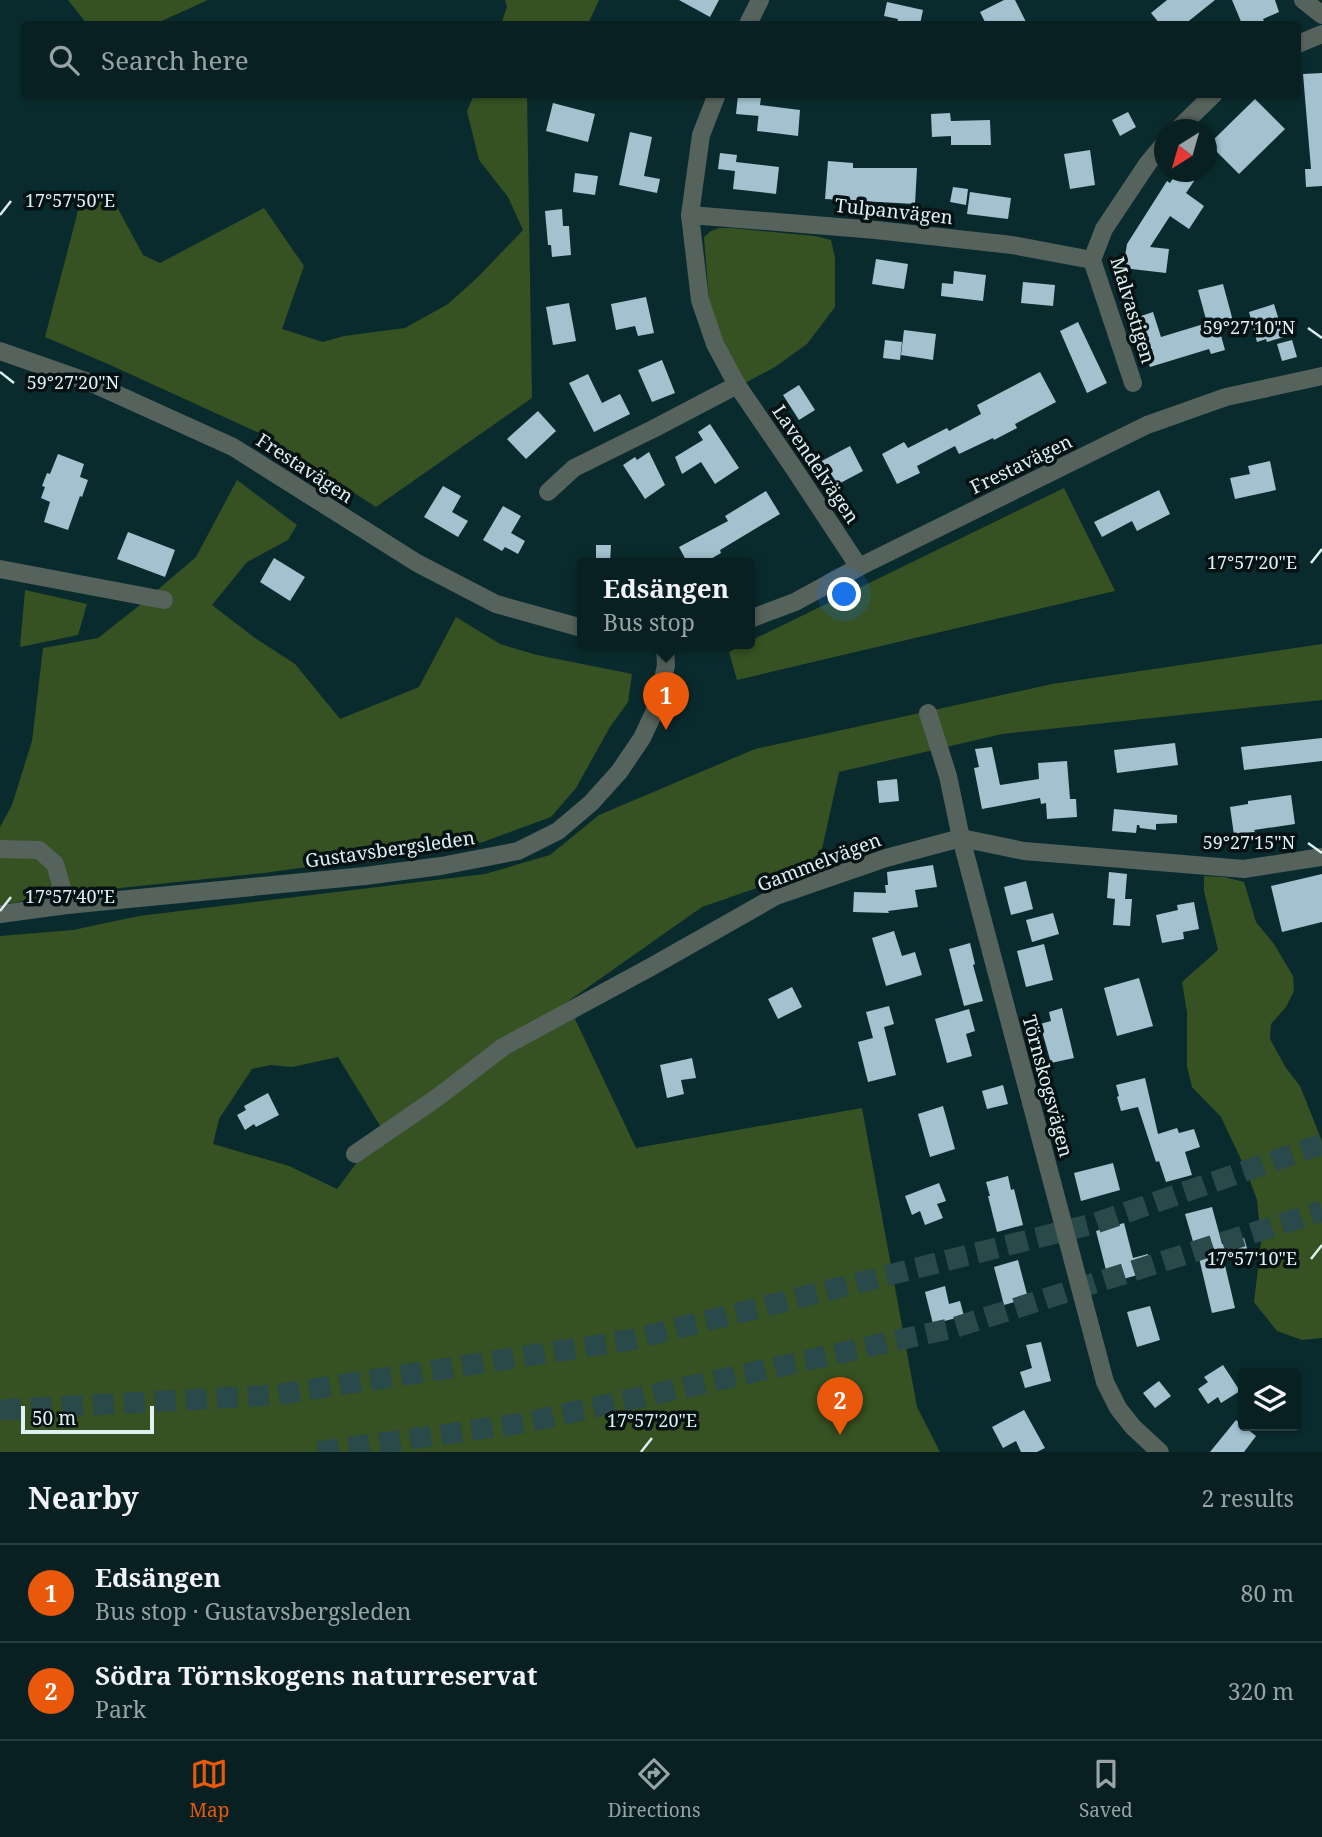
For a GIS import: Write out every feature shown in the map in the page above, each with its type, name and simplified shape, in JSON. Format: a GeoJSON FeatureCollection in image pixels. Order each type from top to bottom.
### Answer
{"type":"FeatureCollection","features":[{"type":"Feature","properties":{"kind":"street"},"geometry":{"type":"LineString","coordinates":[[750,21],[760,0]]}},
{"type":"Feature","properties":{"kind":"street"},"geometry":{"type":"LineString","coordinates":[[1303,0],[1322,16]]}},
{"type":"Feature","properties":{"kind":"street"},"geometry":{"type":"LineString","coordinates":[[1301,42],[1322,34]]}},
{"type":"Feature","properties":{"kind":"street","name":"Lavendelvägen"},"geometry":{"type":"LineString","coordinates":[[715,98],[701,135],[690,215],[700,300],[715,344],[737,385],[859,567]]}},
{"type":"Feature","properties":{"kind":"street"},"geometry":{"type":"LineString","coordinates":[[1188,119],[1210,98]]}},
{"type":"Feature","properties":{"kind":"street","name":"Malvastigen"},"geometry":{"type":"LineString","coordinates":[[1133,383],[1092,260],[1104,229],[1154,157]]}},
{"type":"Feature","properties":{"kind":"street","name":"Tulpanvägen"},"geometry":{"type":"LineString","coordinates":[[690,215],[876,230],[1012,245],[1092,260]]}},
{"type":"Feature","properties":{"kind":"street","name":"Frestavägen"},"geometry":{"type":"LineString","coordinates":[[0,351],[94,384],[233,447],[417,563],[496,604],[577,627]]}},
{"type":"Feature","properties":{"kind":"street","name":"Frestavägen"},"geometry":{"type":"LineString","coordinates":[[755,617],[795,602],[859,567],[1147,425],[1226,397],[1322,376]]}},
{"type":"Feature","properties":{"kind":"street"},"geometry":{"type":"LineString","coordinates":[[548,492],[574,468],[737,385]]}},
{"type":"Feature","properties":{"kind":"street"},"geometry":{"type":"LineString","coordinates":[[0,569],[164,600]]}},
{"type":"Feature","properties":{"kind":"street","name":"Gustavsbergsleden"},"geometry":{"type":"LineString","coordinates":[[0,914],[66,905],[365,876],[441,866],[518,851],[558,831],[592,803],[619,772],[642,738],[657,704],[666,665],[664,649]]}},
{"type":"Feature","properties":{"kind":"street","name":"Törnskogsvägen"},"geometry":{"type":"LineString","coordinates":[[928,713],[947,776],[1105,1382],[1118,1408],[1133,1427],[1160,1452]]}},
{"type":"Feature","properties":{"kind":"street","name":"Gammelvägen"},"geometry":{"type":"LineString","coordinates":[[355,1154],[438,1097],[503,1047],[776,896],[886,858],[961,838],[1024,851],[1244,869],[1322,857]]}},
{"type":"Feature","properties":{"kind":"street"},"geometry":{"type":"LineString","coordinates":[[0,849],[39,850],[55,864],[66,905]]}},
{"type":"Feature","properties":{"kind":"green space"},"geometry":{"type":"Polygon","coordinates":[[[68,0],[208,0],[162,21],[85,21],[68,0]]]}},
{"type":"Feature","properties":{"kind":"green space"},"geometry":{"type":"Polygon","coordinates":[[[505,0],[599,0],[589,21],[502,21],[507,7],[505,0]]]}},
{"type":"Feature","properties":{"kind":"green space"},"geometry":{"type":"Polygon","coordinates":[[[473,98],[527,98],[532,398],[376,507],[266,436],[45,337],[83,192],[116,205],[143,255],[160,263],[264,208],[304,266],[282,329],[323,342],[344,336],[405,328],[448,304],[523,230],[508,197],[479,160],[467,111],[473,98]]]}},
{"type":"Feature","properties":{"kind":"green space"},"geometry":{"type":"Polygon","coordinates":[[[719,228],[815,236],[831,240],[835,258],[835,307],[807,344],[775,367],[743,384],[710,312],[704,237],[719,228]]]}},
{"type":"Feature","properties":{"kind":"green space"},"geometry":{"type":"Polygon","coordinates":[[[237,480],[297,525],[288,540],[247,562],[212,605],[295,664],[340,719],[419,687],[456,617],[500,644],[537,655],[632,674],[628,702],[610,727],[576,788],[551,817],[483,842],[264,873],[63,894],[0,905],[0,827],[12,805],[32,741],[43,648],[98,638],[196,557],[237,480]]]}},
{"type":"Feature","properties":{"kind":"green space"},"geometry":{"type":"Polygon","coordinates":[[[1064,488],[1115,591],[737,680],[729,652],[735,649],[755,649],[755,639],[1064,488]]]}},
{"type":"Feature","properties":{"kind":"green space"},"geometry":{"type":"Polygon","coordinates":[[[25,590],[87,604],[78,635],[20,647],[25,590]]]}},
{"type":"Feature","properties":{"kind":"green space"},"geometry":{"type":"Polygon","coordinates":[[[1322,644],[1322,700],[1002,734],[839,772],[818,867],[702,907],[567,1002],[636,1148],[862,1108],[917,1407],[940,1452],[0,1452],[0,936],[73,930],[139,916],[485,874],[550,855],[599,815],[755,749],[1052,684],[1322,644]],[[338,1057],[292,1067],[271,1065],[252,1069],[219,1119],[213,1144],[289,1166],[337,1189],[382,1129],[338,1057]]]}},
{"type":"Feature","properties":{"kind":"green space"},"geometry":{"type":"Polygon","coordinates":[[[1204,876],[1244,882],[1256,922],[1274,944],[1293,976],[1294,991],[1286,1007],[1271,1024],[1270,1039],[1286,1068],[1300,1086],[1322,1141],[1322,1338],[1302,1340],[1277,1331],[1254,1302],[1261,1242],[1257,1200],[1221,1117],[1192,1087],[1187,1066],[1187,1012],[1182,982],[1218,950],[1204,891],[1204,876]]]}},
{"type":"Feature","properties":{"kind":"building"},"geometry":{"type":"Polygon","coordinates":[[[679,0],[719,0],[710,17],[679,0]]]}},
{"type":"Feature","properties":{"kind":"building"},"geometry":{"type":"Polygon","coordinates":[[[1004,0],[1015,0],[1026,21],[984,21],[980,12],[1004,0]]]}},
{"type":"Feature","properties":{"kind":"building"},"geometry":{"type":"Polygon","coordinates":[[[1167,0],[1215,0],[1189,21],[1158,21],[1151,13],[1167,0]]]}},
{"type":"Feature","properties":{"kind":"building"},"geometry":{"type":"Polygon","coordinates":[[[1232,0],[1275,0],[1279,12],[1263,19],[1264,21],[1241,21],[1232,0]]]}},
{"type":"Feature","properties":{"kind":"building"},"geometry":{"type":"Polygon","coordinates":[[[887,2],[923,10],[921,21],[898,21],[884,16],[887,2]]]}},
{"type":"Feature","properties":{"kind":"building"},"geometry":{"type":"Polygon","coordinates":[[[1322,73],[1322,186],[1306,187],[1305,169],[1311,169],[1303,74],[1322,73]]]}},
{"type":"Feature","properties":{"kind":"building"},"geometry":{"type":"Polygon","coordinates":[[[738,98],[761,98],[760,105],[800,110],[798,136],[757,131],[759,116],[736,114],[738,98]]]}},
{"type":"Feature","properties":{"kind":"building"},"geometry":{"type":"Polygon","coordinates":[[[1255,99],[1285,129],[1239,174],[1217,152],[1217,136],[1255,99]]]}},
{"type":"Feature","properties":{"kind":"building"},"geometry":{"type":"Polygon","coordinates":[[[553,103],[595,114],[588,142],[546,131],[553,103]]]}},
{"type":"Feature","properties":{"kind":"building"},"geometry":{"type":"Polygon","coordinates":[[[1128,112],[1136,127],[1120,136],[1112,120],[1128,112]]]}},
{"type":"Feature","properties":{"kind":"building"},"geometry":{"type":"Polygon","coordinates":[[[950,113],[951,121],[990,120],[991,145],[951,145],[951,136],[932,137],[931,114],[950,113]]]}},
{"type":"Feature","properties":{"kind":"building"},"geometry":{"type":"Polygon","coordinates":[[[630,132],[652,137],[644,176],[660,179],[657,193],[619,185],[630,132]]]}},
{"type":"Feature","properties":{"kind":"building"},"geometry":{"type":"Polygon","coordinates":[[[1090,150],[1095,185],[1070,189],[1064,154],[1090,150]]]}},
{"type":"Feature","properties":{"kind":"building"},"geometry":{"type":"Polygon","coordinates":[[[720,153],[737,155],[736,162],[779,167],[776,194],[733,189],[735,171],[718,169],[720,153]]]}},
{"type":"Feature","properties":{"kind":"building"},"geometry":{"type":"Polygon","coordinates":[[[828,161],[853,163],[853,168],[917,168],[915,204],[825,199],[828,161]]]}},
{"type":"Feature","properties":{"kind":"building"},"geometry":{"type":"Polygon","coordinates":[[[575,173],[598,176],[595,195],[573,192],[575,173]]]}},
{"type":"Feature","properties":{"kind":"building"},"geometry":{"type":"Polygon","coordinates":[[[1166,182],[1193,182],[1186,193],[1204,206],[1189,229],[1170,216],[1150,247],[1169,249],[1166,273],[1123,268],[1127,244],[1166,182]]]}},
{"type":"Feature","properties":{"kind":"building"},"geometry":{"type":"Polygon","coordinates":[[[953,187],[968,189],[966,205],[950,202],[953,187]]]}},
{"type":"Feature","properties":{"kind":"building"},"geometry":{"type":"Polygon","coordinates":[[[970,192],[1011,198],[1008,219],[967,214],[970,192]]]}},
{"type":"Feature","properties":{"kind":"building"},"geometry":{"type":"Polygon","coordinates":[[[562,209],[563,226],[569,226],[571,255],[552,257],[551,245],[548,245],[545,211],[562,209]]]}},
{"type":"Feature","properties":{"kind":"building"},"geometry":{"type":"Polygon","coordinates":[[[876,259],[908,264],[904,289],[872,284],[876,259]]]}},
{"type":"Feature","properties":{"kind":"building"},"geometry":{"type":"Polygon","coordinates":[[[954,271],[986,275],[983,301],[941,296],[942,283],[953,284],[954,271]]]}},
{"type":"Feature","properties":{"kind":"building"},"geometry":{"type":"Polygon","coordinates":[[[1023,282],[1055,285],[1053,306],[1021,303],[1023,282]]]}},
{"type":"Feature","properties":{"kind":"building"},"geometry":{"type":"Polygon","coordinates":[[[1223,284],[1233,321],[1218,325],[1225,350],[1211,354],[1209,349],[1150,367],[1135,318],[1153,312],[1161,337],[1207,323],[1198,290],[1223,284]]]}},
{"type":"Feature","properties":{"kind":"building"},"geometry":{"type":"Polygon","coordinates":[[[646,297],[654,333],[638,336],[635,326],[616,330],[611,304],[646,297]]]}},
{"type":"Feature","properties":{"kind":"building"},"geometry":{"type":"Polygon","coordinates":[[[569,303],[576,341],[553,345],[546,307],[569,303]]]}},
{"type":"Feature","properties":{"kind":"building"},"geometry":{"type":"Polygon","coordinates":[[[1274,304],[1284,337],[1257,342],[1249,312],[1274,304]]]}},
{"type":"Feature","properties":{"kind":"building"},"geometry":{"type":"Polygon","coordinates":[[[1078,322],[1107,383],[1087,393],[1060,331],[1078,322]]]}},
{"type":"Feature","properties":{"kind":"building"},"geometry":{"type":"Polygon","coordinates":[[[904,330],[936,334],[933,360],[901,355],[904,330]]]}},
{"type":"Feature","properties":{"kind":"building"},"geometry":{"type":"Polygon","coordinates":[[[885,340],[902,342],[900,360],[883,358],[885,340]]]}},
{"type":"Feature","properties":{"kind":"building"},"geometry":{"type":"Polygon","coordinates":[[[1292,340],[1297,357],[1282,361],[1277,344],[1292,340]]]}},
{"type":"Feature","properties":{"kind":"building"},"geometry":{"type":"Polygon","coordinates":[[[662,360],[675,393],[652,402],[638,370],[662,360]]]}},
{"type":"Feature","properties":{"kind":"building"},"geometry":{"type":"Polygon","coordinates":[[[1040,372],[1056,402],[1015,424],[1017,428],[994,440],[993,438],[959,454],[955,446],[917,466],[920,473],[897,484],[882,454],[904,442],[908,448],[947,428],[949,431],[981,414],[977,405],[1040,372]]]}},
{"type":"Feature","properties":{"kind":"building"},"geometry":{"type":"Polygon","coordinates":[[[588,374],[602,403],[620,394],[630,414],[594,432],[569,383],[588,374]]]}},
{"type":"Feature","properties":{"kind":"building"},"geometry":{"type":"Polygon","coordinates":[[[799,385],[815,410],[799,420],[783,395],[799,385]]]}},
{"type":"Feature","properties":{"kind":"building"},"geometry":{"type":"Polygon","coordinates":[[[538,411],[556,431],[526,459],[507,439],[538,411]]]}},
{"type":"Feature","properties":{"kind":"building"},"geometry":{"type":"Polygon","coordinates":[[[710,424],[739,468],[715,484],[701,462],[682,474],[675,457],[703,440],[698,432],[710,424]]]}},
{"type":"Feature","properties":{"kind":"building"},"geometry":{"type":"Polygon","coordinates":[[[850,446],[863,471],[829,489],[816,464],[850,446]]]}},
{"type":"Feature","properties":{"kind":"building"},"geometry":{"type":"Polygon","coordinates":[[[649,452],[665,485],[645,499],[623,465],[649,452]]]}},
{"type":"Feature","properties":{"kind":"building"},"geometry":{"type":"Polygon","coordinates":[[[58,454],[84,464],[80,477],[88,480],[68,530],[44,522],[50,502],[41,498],[45,487],[42,486],[58,454]]]}},
{"type":"Feature","properties":{"kind":"building"},"geometry":{"type":"Polygon","coordinates":[[[1270,461],[1276,490],[1235,499],[1230,478],[1250,474],[1248,466],[1270,461]]]}},
{"type":"Feature","properties":{"kind":"building"},"geometry":{"type":"Polygon","coordinates":[[[443,486],[461,496],[452,512],[468,521],[458,537],[424,517],[443,486]]]}},
{"type":"Feature","properties":{"kind":"building"},"geometry":{"type":"Polygon","coordinates":[[[1159,490],[1170,514],[1137,531],[1132,521],[1102,537],[1094,522],[1159,490]]]}},
{"type":"Feature","properties":{"kind":"building"},"geometry":{"type":"Polygon","coordinates":[[[766,491],[780,514],[720,550],[721,553],[712,558],[685,558],[679,547],[728,521],[725,516],[766,491]]]}},
{"type":"Feature","properties":{"kind":"building"},"geometry":{"type":"Polygon","coordinates":[[[503,506],[521,516],[511,533],[525,541],[518,554],[505,547],[502,551],[483,540],[503,506]]]}},
{"type":"Feature","properties":{"kind":"building"},"geometry":{"type":"Polygon","coordinates":[[[128,532],[175,550],[165,577],[117,559],[128,532]]]}},
{"type":"Feature","properties":{"kind":"building"},"geometry":{"type":"Polygon","coordinates":[[[596,545],[611,545],[610,558],[596,558],[596,545]]]}},
{"type":"Feature","properties":{"kind":"building"},"geometry":{"type":"Polygon","coordinates":[[[274,558],[305,577],[290,601],[260,582],[274,558]]]}},
{"type":"Feature","properties":{"kind":"building"},"geometry":{"type":"Polygon","coordinates":[[[1322,738],[1322,761],[1244,770],[1241,747],[1322,738]]]}},
{"type":"Feature","properties":{"kind":"building"},"geometry":{"type":"Polygon","coordinates":[[[1175,743],[1178,765],[1117,773],[1114,750],[1175,743]]]}},
{"type":"Feature","properties":{"kind":"building"},"geometry":{"type":"Polygon","coordinates":[[[992,747],[1000,785],[1039,779],[1038,763],[1067,761],[1070,799],[1076,799],[1077,817],[1047,819],[1046,803],[1041,804],[1040,798],[982,809],[974,768],[979,767],[975,749],[992,747]]]}},
{"type":"Feature","properties":{"kind":"building"},"geometry":{"type":"Polygon","coordinates":[[[897,779],[899,801],[879,803],[877,781],[897,779]]]}},
{"type":"Feature","properties":{"kind":"building"},"geometry":{"type":"Polygon","coordinates":[[[1291,795],[1295,824],[1234,835],[1230,807],[1248,804],[1248,801],[1291,795]]]}},
{"type":"Feature","properties":{"kind":"building"},"geometry":{"type":"Polygon","coordinates":[[[1114,809],[1177,815],[1177,823],[1156,824],[1156,830],[1140,828],[1137,825],[1136,833],[1112,831],[1114,809]]]}},
{"type":"Feature","properties":{"kind":"building"},"geometry":{"type":"Polygon","coordinates":[[[933,865],[937,887],[915,890],[918,907],[888,911],[889,913],[853,912],[854,892],[886,893],[887,872],[933,865]]]}},
{"type":"Feature","properties":{"kind":"building"},"geometry":{"type":"Polygon","coordinates":[[[1109,872],[1127,874],[1125,899],[1132,899],[1130,926],[1113,925],[1115,899],[1107,898],[1109,872]]]}},
{"type":"Feature","properties":{"kind":"building"},"geometry":{"type":"Polygon","coordinates":[[[1322,874],[1322,922],[1282,932],[1271,886],[1322,874]]]}},
{"type":"Feature","properties":{"kind":"building"},"geometry":{"type":"Polygon","coordinates":[[[1026,881],[1033,909],[1011,915],[1004,887],[1026,881]]]}},
{"type":"Feature","properties":{"kind":"building"},"geometry":{"type":"Polygon","coordinates":[[[1194,902],[1199,929],[1183,932],[1184,939],[1162,943],[1156,915],[1178,910],[1177,905],[1194,902]]]}},
{"type":"Feature","properties":{"kind":"building"},"geometry":{"type":"Polygon","coordinates":[[[1053,913],[1059,934],[1032,942],[1026,920],[1053,913]]]}},
{"type":"Feature","properties":{"kind":"building"},"geometry":{"type":"Polygon","coordinates":[[[894,931],[902,956],[915,952],[922,975],[886,986],[872,938],[894,931]]]}},
{"type":"Feature","properties":{"kind":"building"},"geometry":{"type":"Polygon","coordinates":[[[970,943],[983,1001],[964,1006],[949,949],[970,943]]]}},
{"type":"Feature","properties":{"kind":"building"},"geometry":{"type":"Polygon","coordinates":[[[1044,944],[1053,980],[1026,987],[1017,951],[1044,944]]]}},
{"type":"Feature","properties":{"kind":"building"},"geometry":{"type":"Polygon","coordinates":[[[1139,978],[1153,1026],[1117,1036],[1104,988],[1139,978]]]}},
{"type":"Feature","properties":{"kind":"building"},"geometry":{"type":"Polygon","coordinates":[[[792,987],[802,1007],[778,1019],[768,999],[792,987]]]}},
{"type":"Feature","properties":{"kind":"building"},"geometry":{"type":"Polygon","coordinates":[[[889,1006],[894,1024],[884,1027],[896,1075],[868,1082],[858,1042],[873,1038],[866,1012],[889,1006]]]}},
{"type":"Feature","properties":{"kind":"building"},"geometry":{"type":"Polygon","coordinates":[[[1062,1008],[1074,1058],[1051,1063],[1040,1024],[1051,1021],[1049,1012],[1062,1008]]]}},
{"type":"Feature","properties":{"kind":"building"},"geometry":{"type":"Polygon","coordinates":[[[969,1009],[975,1031],[966,1034],[972,1056],[947,1063],[935,1019],[969,1009]]]}},
{"type":"Feature","properties":{"kind":"building"},"geometry":{"type":"Polygon","coordinates":[[[692,1058],[696,1078],[681,1080],[684,1094],[667,1098],[660,1065],[692,1058]]]}},
{"type":"Feature","properties":{"kind":"building"},"geometry":{"type":"Polygon","coordinates":[[[1145,1078],[1158,1134],[1177,1128],[1179,1133],[1194,1129],[1200,1147],[1185,1152],[1192,1175],[1166,1182],[1159,1161],[1156,1162],[1138,1107],[1121,1111],[1116,1085],[1145,1078]]]}},
{"type":"Feature","properties":{"kind":"building"},"geometry":{"type":"Polygon","coordinates":[[[1003,1085],[1008,1104],[987,1109],[982,1091],[1003,1085]]]}},
{"type":"Feature","properties":{"kind":"building"},"geometry":{"type":"Polygon","coordinates":[[[268,1093],[279,1115],[245,1130],[237,1115],[246,1110],[244,1106],[268,1093]]]}},
{"type":"Feature","properties":{"kind":"building"},"geometry":{"type":"Polygon","coordinates":[[[943,1106],[955,1149],[930,1157],[918,1114],[943,1106]]]}},
{"type":"Feature","properties":{"kind":"building"},"geometry":{"type":"Polygon","coordinates":[[[1113,1163],[1120,1190],[1081,1201],[1074,1173],[1113,1163]]]}},
{"type":"Feature","properties":{"kind":"building"},"geometry":{"type":"Polygon","coordinates":[[[1008,1176],[1023,1225],[997,1232],[986,1182],[1008,1176]]]}},
{"type":"Feature","properties":{"kind":"building"},"geometry":{"type":"Polygon","coordinates":[[[939,1183],[946,1201],[937,1204],[943,1218],[925,1225],[920,1211],[912,1215],[905,1196],[939,1183]]]}},
{"type":"Feature","properties":{"kind":"building"},"geometry":{"type":"Polygon","coordinates":[[[1212,1207],[1222,1244],[1244,1238],[1249,1255],[1224,1261],[1235,1308],[1212,1313],[1185,1214],[1212,1207]]]}},
{"type":"Feature","properties":{"kind":"building"},"geometry":{"type":"Polygon","coordinates":[[[1124,1223],[1133,1258],[1148,1254],[1152,1271],[1116,1281],[1113,1268],[1106,1270],[1096,1231],[1124,1223]]]}},
{"type":"Feature","properties":{"kind":"building"},"geometry":{"type":"Polygon","coordinates":[[[1018,1260],[1028,1298],[1004,1305],[994,1267],[1018,1260]]]}},
{"type":"Feature","properties":{"kind":"building"},"geometry":{"type":"Polygon","coordinates":[[[945,1286],[949,1304],[960,1301],[964,1316],[933,1324],[925,1292],[945,1286]]]}},
{"type":"Feature","properties":{"kind":"building"},"geometry":{"type":"Polygon","coordinates":[[[1150,1306],[1160,1340],[1137,1347],[1127,1312],[1150,1306]]]}},
{"type":"Feature","properties":{"kind":"building"},"geometry":{"type":"Polygon","coordinates":[[[1041,1342],[1051,1381],[1025,1388],[1020,1372],[1032,1368],[1026,1345],[1041,1342]]]}},
{"type":"Feature","properties":{"kind":"building"},"geometry":{"type":"Polygon","coordinates":[[[1223,1365],[1238,1392],[1221,1403],[1218,1397],[1208,1404],[1198,1389],[1208,1382],[1204,1377],[1223,1365]]]}},
{"type":"Feature","properties":{"kind":"building"},"geometry":{"type":"Polygon","coordinates":[[[1159,1381],[1171,1396],[1155,1408],[1143,1393],[1159,1381]]]}},
{"type":"Feature","properties":{"kind":"building"},"geometry":{"type":"Polygon","coordinates":[[[1024,1410],[1045,1448],[1037,1452],[1021,1452],[1016,1441],[1003,1448],[992,1427],[1024,1410]]]}},
{"type":"Feature","properties":{"kind":"building"},"geometry":{"type":"Polygon","coordinates":[[[1236,1420],[1238,1431],[1250,1431],[1256,1436],[1244,1452],[1210,1452],[1236,1420]]]}},
{"type":"Feature","properties":{"kind":"tunnel"},"geometry":{"type":"LineString","coordinates":[[0,1410],[275,1395],[630,1340],[1096,1223],[1322,1144]]}},
{"type":"Feature","properties":{"kind":"tunnel"},"geometry":{"type":"LineString","coordinates":[[318,1452],[524,1423],[953,1328],[1322,1211]]}},
{"type":"Feature","properties":{"kind":"place","name":"Edsängen"},"geometry":{"type":"Point","coordinates":[666,730]}},
{"type":"Feature","properties":{"kind":"place","name":"Södra Törnskogens naturreservat"},"geometry":{"type":"Point","coordinates":[840,1435]}}]}
